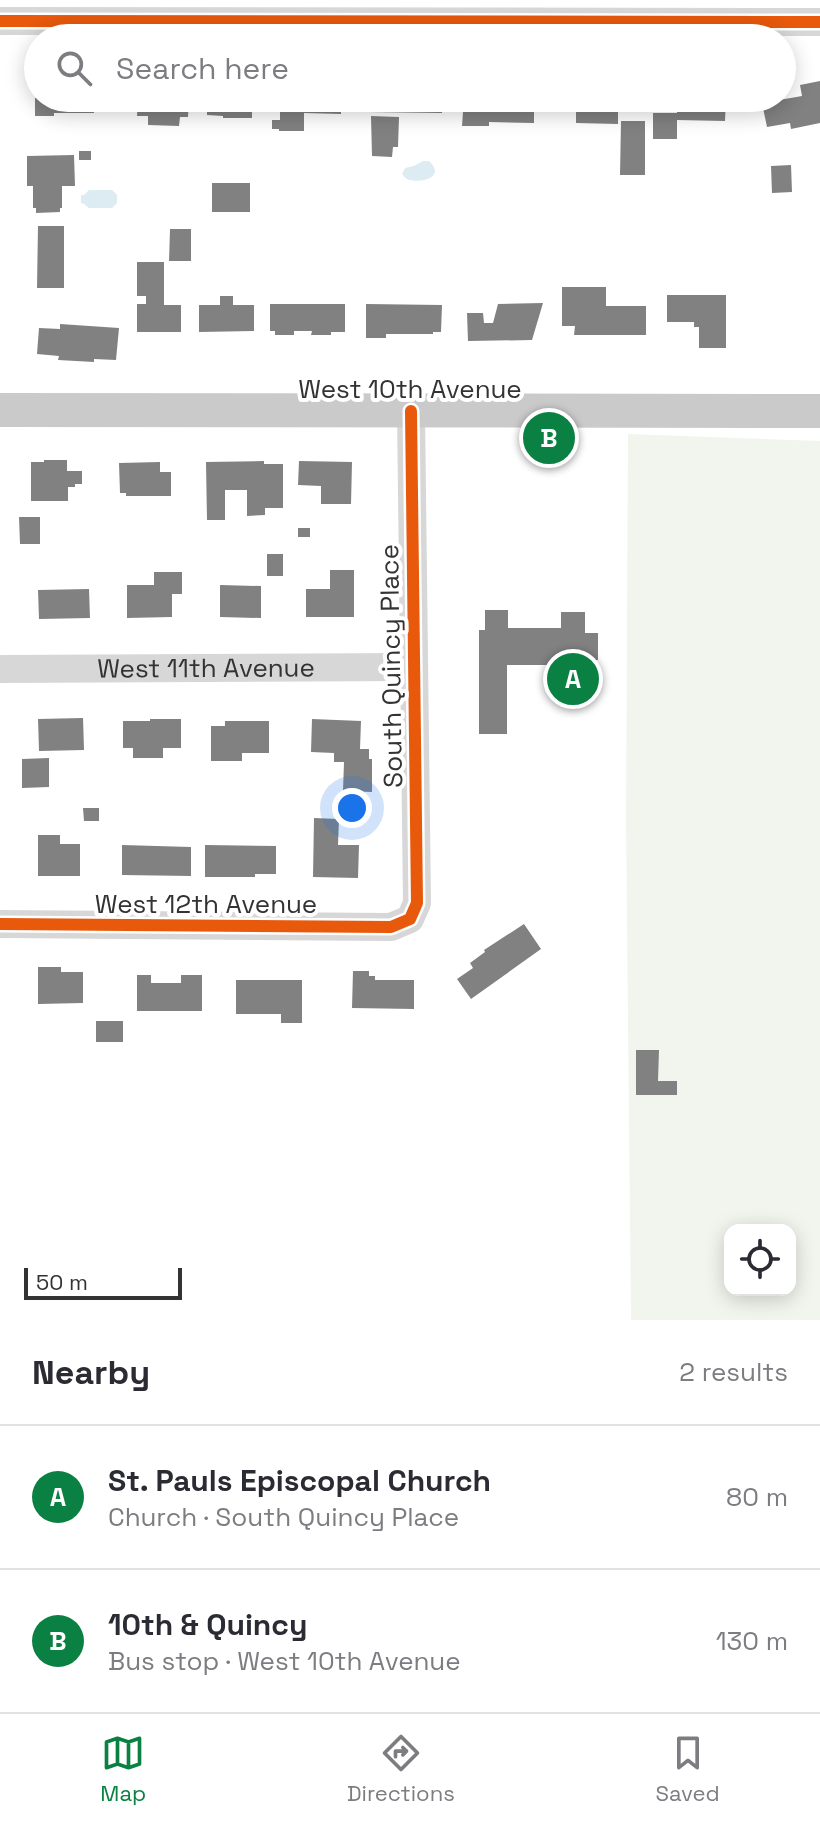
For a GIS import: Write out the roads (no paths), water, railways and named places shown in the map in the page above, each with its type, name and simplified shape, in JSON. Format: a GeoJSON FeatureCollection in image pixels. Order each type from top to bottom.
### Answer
{"type":"FeatureCollection","features":[{"type":"Feature","properties":{"kind":"main road","name":"West 10th Avenue"},"geometry":{"type":"LineString","coordinates":[[0,410],[820,411]]}},
{"type":"Feature","properties":{"kind":"street"},"geometry":{"type":"LineString","coordinates":[[0,21],[649,11],[820,22]]}},
{"type":"Feature","properties":{"kind":"street","name":"South Quincy Place"},"geometry":{"type":"LineString","coordinates":[[410,919],[417,903],[411,411]]}},
{"type":"Feature","properties":{"kind":"street","name":"West 11th Avenue"},"geometry":{"type":"LineString","coordinates":[[0,669],[413,667]]}},
{"type":"Feature","properties":{"kind":"street","name":"West 12th Avenue"},"geometry":{"type":"LineString","coordinates":[[0,924],[391,927],[410,919]]}},
{"type":"Feature","properties":{"kind":"place","name":"10th & Quincy"},"geometry":{"type":"Point","coordinates":[549,438]}},
{"type":"Feature","properties":{"kind":"place","name":"St. Pauls Episcopal Church"},"geometry":{"type":"Point","coordinates":[573,679]}}]}
